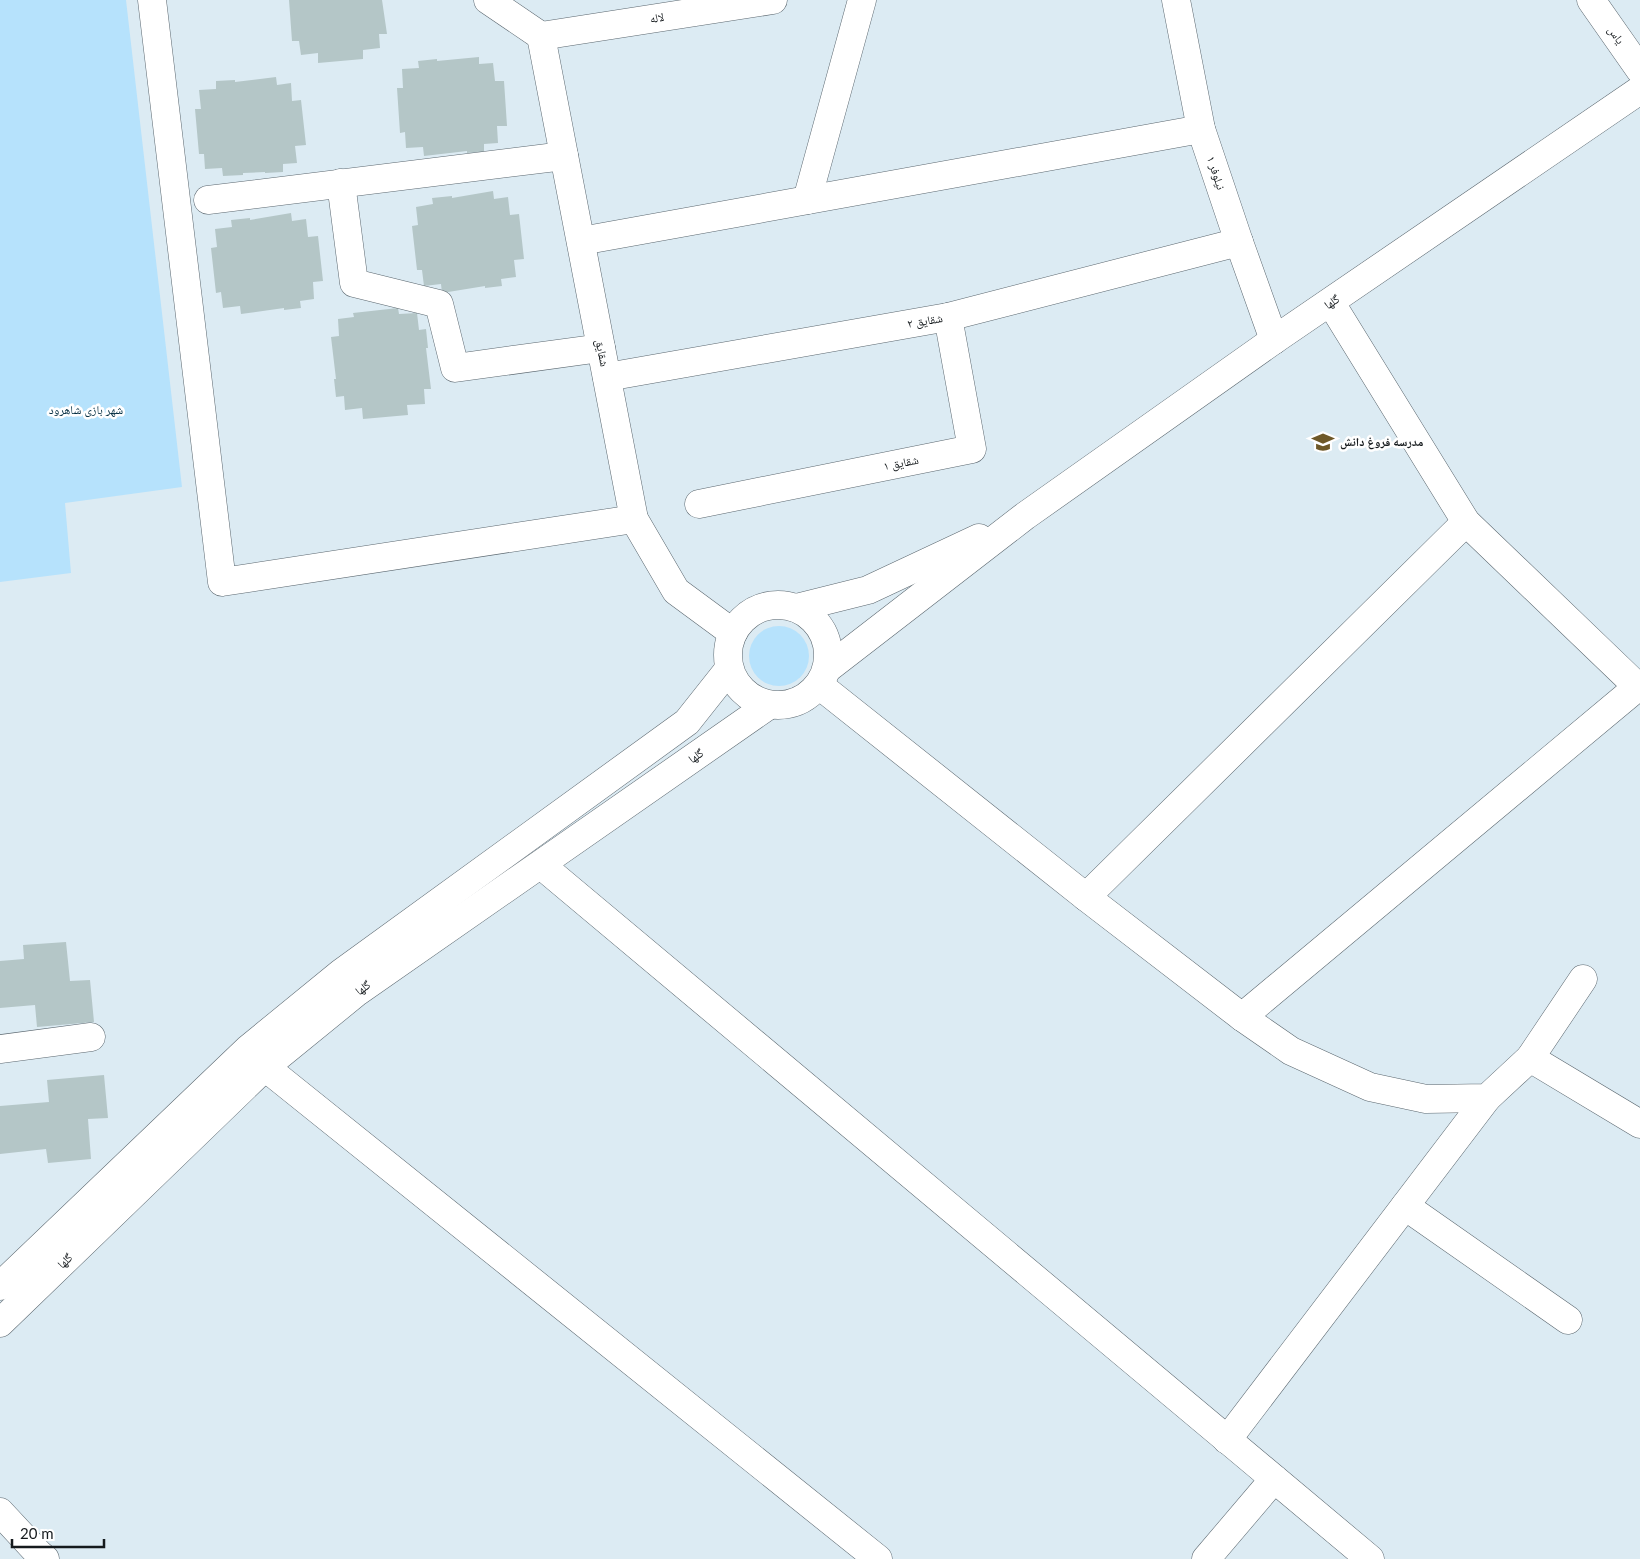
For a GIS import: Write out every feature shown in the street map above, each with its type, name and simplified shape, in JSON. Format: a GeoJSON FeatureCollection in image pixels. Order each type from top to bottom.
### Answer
{"type":"FeatureCollection","features":[{"type":"Feature","properties":{"kind":"street"},"geometry":{"type":"LineString","coordinates":[[152,0],[222,582],[634,518]]}},
{"type":"Feature","properties":{"kind":"street"},"geometry":{"type":"LineString","coordinates":[[488,0],[541,36]]}},
{"type":"Feature","properties":{"kind":"street","name":"لاله"},"geometry":{"type":"LineString","coordinates":[[541,36],[773,0]]}},
{"type":"Feature","properties":{"kind":"street"},"geometry":{"type":"LineString","coordinates":[[807,200],[862,0]]}},
{"type":"Feature","properties":{"kind":"street","name":"نیلوفر ۱"},"geometry":{"type":"LineString","coordinates":[[1176,0],[1201,129],[1274,340]]}},
{"type":"Feature","properties":{"kind":"street","name":"یاس"},"geometry":{"type":"LineString","coordinates":[[1592,0],[1640,70]]}},
{"type":"Feature","properties":{"kind":"street","name":"شقایق"},"geometry":{"type":"LineString","coordinates":[[541,36],[634,518],[676,591],[733,633]]}},
{"type":"Feature","properties":{"kind":"street","name":"گلها"},"geometry":{"type":"LineString","coordinates":[[823,677],[1025,516],[1274,340],[1640,90]]}},
{"type":"Feature","properties":{"kind":"street"},"geometry":{"type":"LineString","coordinates":[[581,240],[1201,129]]}},
{"type":"Feature","properties":{"kind":"street"},"geometry":{"type":"LineString","coordinates":[[208,200],[564,156]]}},
{"type":"Feature","properties":{"kind":"street"},"geometry":{"type":"LineString","coordinates":[[341,183],[354,283],[439,304],[455,368],[601,348]]}},
{"type":"Feature","properties":{"kind":"street","name":"شقایق ۲"},"geometry":{"type":"LineString","coordinates":[[607,377],[948,317],[1239,242]]}},
{"type":"Feature","properties":{"kind":"street"},"geometry":{"type":"LineString","coordinates":[[1242,1017],[1639,687],[1466,522],[1330,303]]}},
{"type":"Feature","properties":{"kind":"street","name":"شقایق ۱"},"geometry":{"type":"LineString","coordinates":[[699,504],[972,449],[948,317]]}},
{"type":"Feature","properties":{"kind":"street","name":"گلها"},"geometry":{"type":"LineString","coordinates":[[796,608],[868,590],[1025,516]]}},
{"type":"Feature","properties":{"kind":"street"},"geometry":{"type":"LineString","coordinates":[[1086,897],[1466,522]]}},
{"type":"Feature","properties":{"kind":"street"},"geometry":{"type":"LineString","coordinates":[[778,604],[796,608],[812,618],[824,632],[829,650],[823,677],[805,698],[788,705],[769,705],[752,698],[738,686],[730,669],[728,651],[733,633],[744,618],[760,608],[778,604]]}},
{"type":"Feature","properties":{"kind":"street","name":"گلها"},"geometry":{"type":"LineString","coordinates":[[0,1286],[248,1049],[340,973],[687,722],[730,669]]}},
{"type":"Feature","properties":{"kind":"street"},"geometry":{"type":"LineString","coordinates":[[823,677],[1086,897],[1242,1017],[1291,1051],[1370,1087],[1426,1099],[1487,1098]]}},
{"type":"Feature","properties":{"kind":"street","name":"گلها"},"geometry":{"type":"LineString","coordinates":[[0,1323],[265,1067],[357,992],[769,705]]}},
{"type":"Feature","properties":{"kind":"street"},"geometry":{"type":"LineString","coordinates":[[541,864],[1370,1559]]}},
{"type":"Feature","properties":{"kind":"street"},"geometry":{"type":"LineString","coordinates":[[1227,1440],[1487,1098],[1530,1058],[1584,979]]}},
{"type":"Feature","properties":{"kind":"street"},"geometry":{"type":"LineString","coordinates":[[0,1049],[91,1037]]}},
{"type":"Feature","properties":{"kind":"street"},"geometry":{"type":"LineString","coordinates":[[1530,1058],[1640,1124]]}},
{"type":"Feature","properties":{"kind":"street"},"geometry":{"type":"LineString","coordinates":[[265,1067],[878,1559]]}},
{"type":"Feature","properties":{"kind":"street"},"geometry":{"type":"LineString","coordinates":[[1405,1206],[1568,1320]]}},
{"type":"Feature","properties":{"kind":"street"},"geometry":{"type":"LineString","coordinates":[[1206,1559],[1274,1479]]}},
{"type":"Feature","properties":{"kind":"street"},"geometry":{"type":"LineString","coordinates":[[0,1512],[45,1559]]}},
{"type":"Feature","properties":{"kind":"green space","name":"شهر بازی شاهرود"},"geometry":{"type":"Polygon","coordinates":[[[0,0],[126,0],[182,487],[65,503],[71,573],[0,582],[0,0]]]}},
{"type":"Feature","properties":{"kind":"green space"},"geometry":{"type":"Polygon","coordinates":[[[779,626],[796,631],[804,639],[809,656],[804,673],[796,681],[779,686],[762,681],[754,673],[749,656],[754,639],[762,631],[779,626]]]}},
{"type":"Feature","properties":{"kind":"building"},"geometry":{"type":"Polygon","coordinates":[[[289,0],[382,0],[387,34],[379,34],[380,48],[363,50],[363,59],[318,63],[318,53],[301,55],[299,41],[292,41],[289,0]]]}},
{"type":"Feature","properties":{"kind":"building"},"geometry":{"type":"Polygon","coordinates":[[[479,57],[479,64],[493,63],[495,81],[504,81],[507,126],[497,126],[498,143],[484,144],[484,152],[467,153],[467,151],[424,156],[423,147],[406,148],[405,132],[400,133],[397,88],[403,88],[402,69],[419,68],[418,61],[479,57]]]}},
{"type":"Feature","properties":{"kind":"building"},"geometry":{"type":"Polygon","coordinates":[[[276,77],[277,85],[291,83],[292,101],[301,100],[306,145],[295,146],[297,163],[283,164],[283,172],[243,173],[243,175],[223,176],[222,168],[205,169],[204,154],[199,154],[195,109],[201,109],[199,90],[216,89],[216,81],[235,80],[235,82],[276,77]]]}},
{"type":"Feature","properties":{"kind":"building"},"geometry":{"type":"Polygon","coordinates":[[[493,191],[494,199],[508,197],[510,215],[519,214],[524,259],[514,260],[516,277],[501,279],[502,286],[485,288],[485,286],[442,293],[441,284],[424,286],[422,270],[417,270],[412,226],[418,225],[416,207],[433,204],[432,198],[452,196],[452,198],[493,191]]]}},
{"type":"Feature","properties":{"kind":"building"},"geometry":{"type":"Polygon","coordinates":[[[291,213],[292,221],[306,219],[308,237],[318,236],[323,281],[313,282],[314,299],[300,301],[301,308],[284,310],[284,308],[241,314],[240,306],[223,308],[221,292],[216,293],[211,248],[217,247],[215,229],[232,227],[231,220],[250,218],[250,220],[291,213]]]}},
{"type":"Feature","properties":{"kind":"building"},"geometry":{"type":"Polygon","coordinates":[[[398,308],[399,314],[417,313],[419,330],[426,329],[428,348],[426,348],[431,389],[424,389],[425,404],[407,405],[408,415],[363,419],[362,408],[345,410],[344,396],[336,397],[331,337],[339,336],[338,319],[354,317],[353,313],[398,308]]]}},
{"type":"Feature","properties":{"kind":"building"},"geometry":{"type":"Polygon","coordinates":[[[66,942],[70,981],[90,980],[94,1022],[37,1027],[35,1005],[0,1008],[0,961],[24,959],[23,945],[66,942]]]}},
{"type":"Feature","properties":{"kind":"building"},"geometry":{"type":"Polygon","coordinates":[[[104,1075],[108,1118],[88,1119],[91,1159],[48,1163],[46,1149],[0,1154],[0,1106],[49,1102],[47,1080],[104,1075]]]}},
{"type":"Feature","properties":{"kind":"place","name":"مدرسه فروغ دانش"},"geometry":{"type":"Point","coordinates":[1323,442]}}]}
